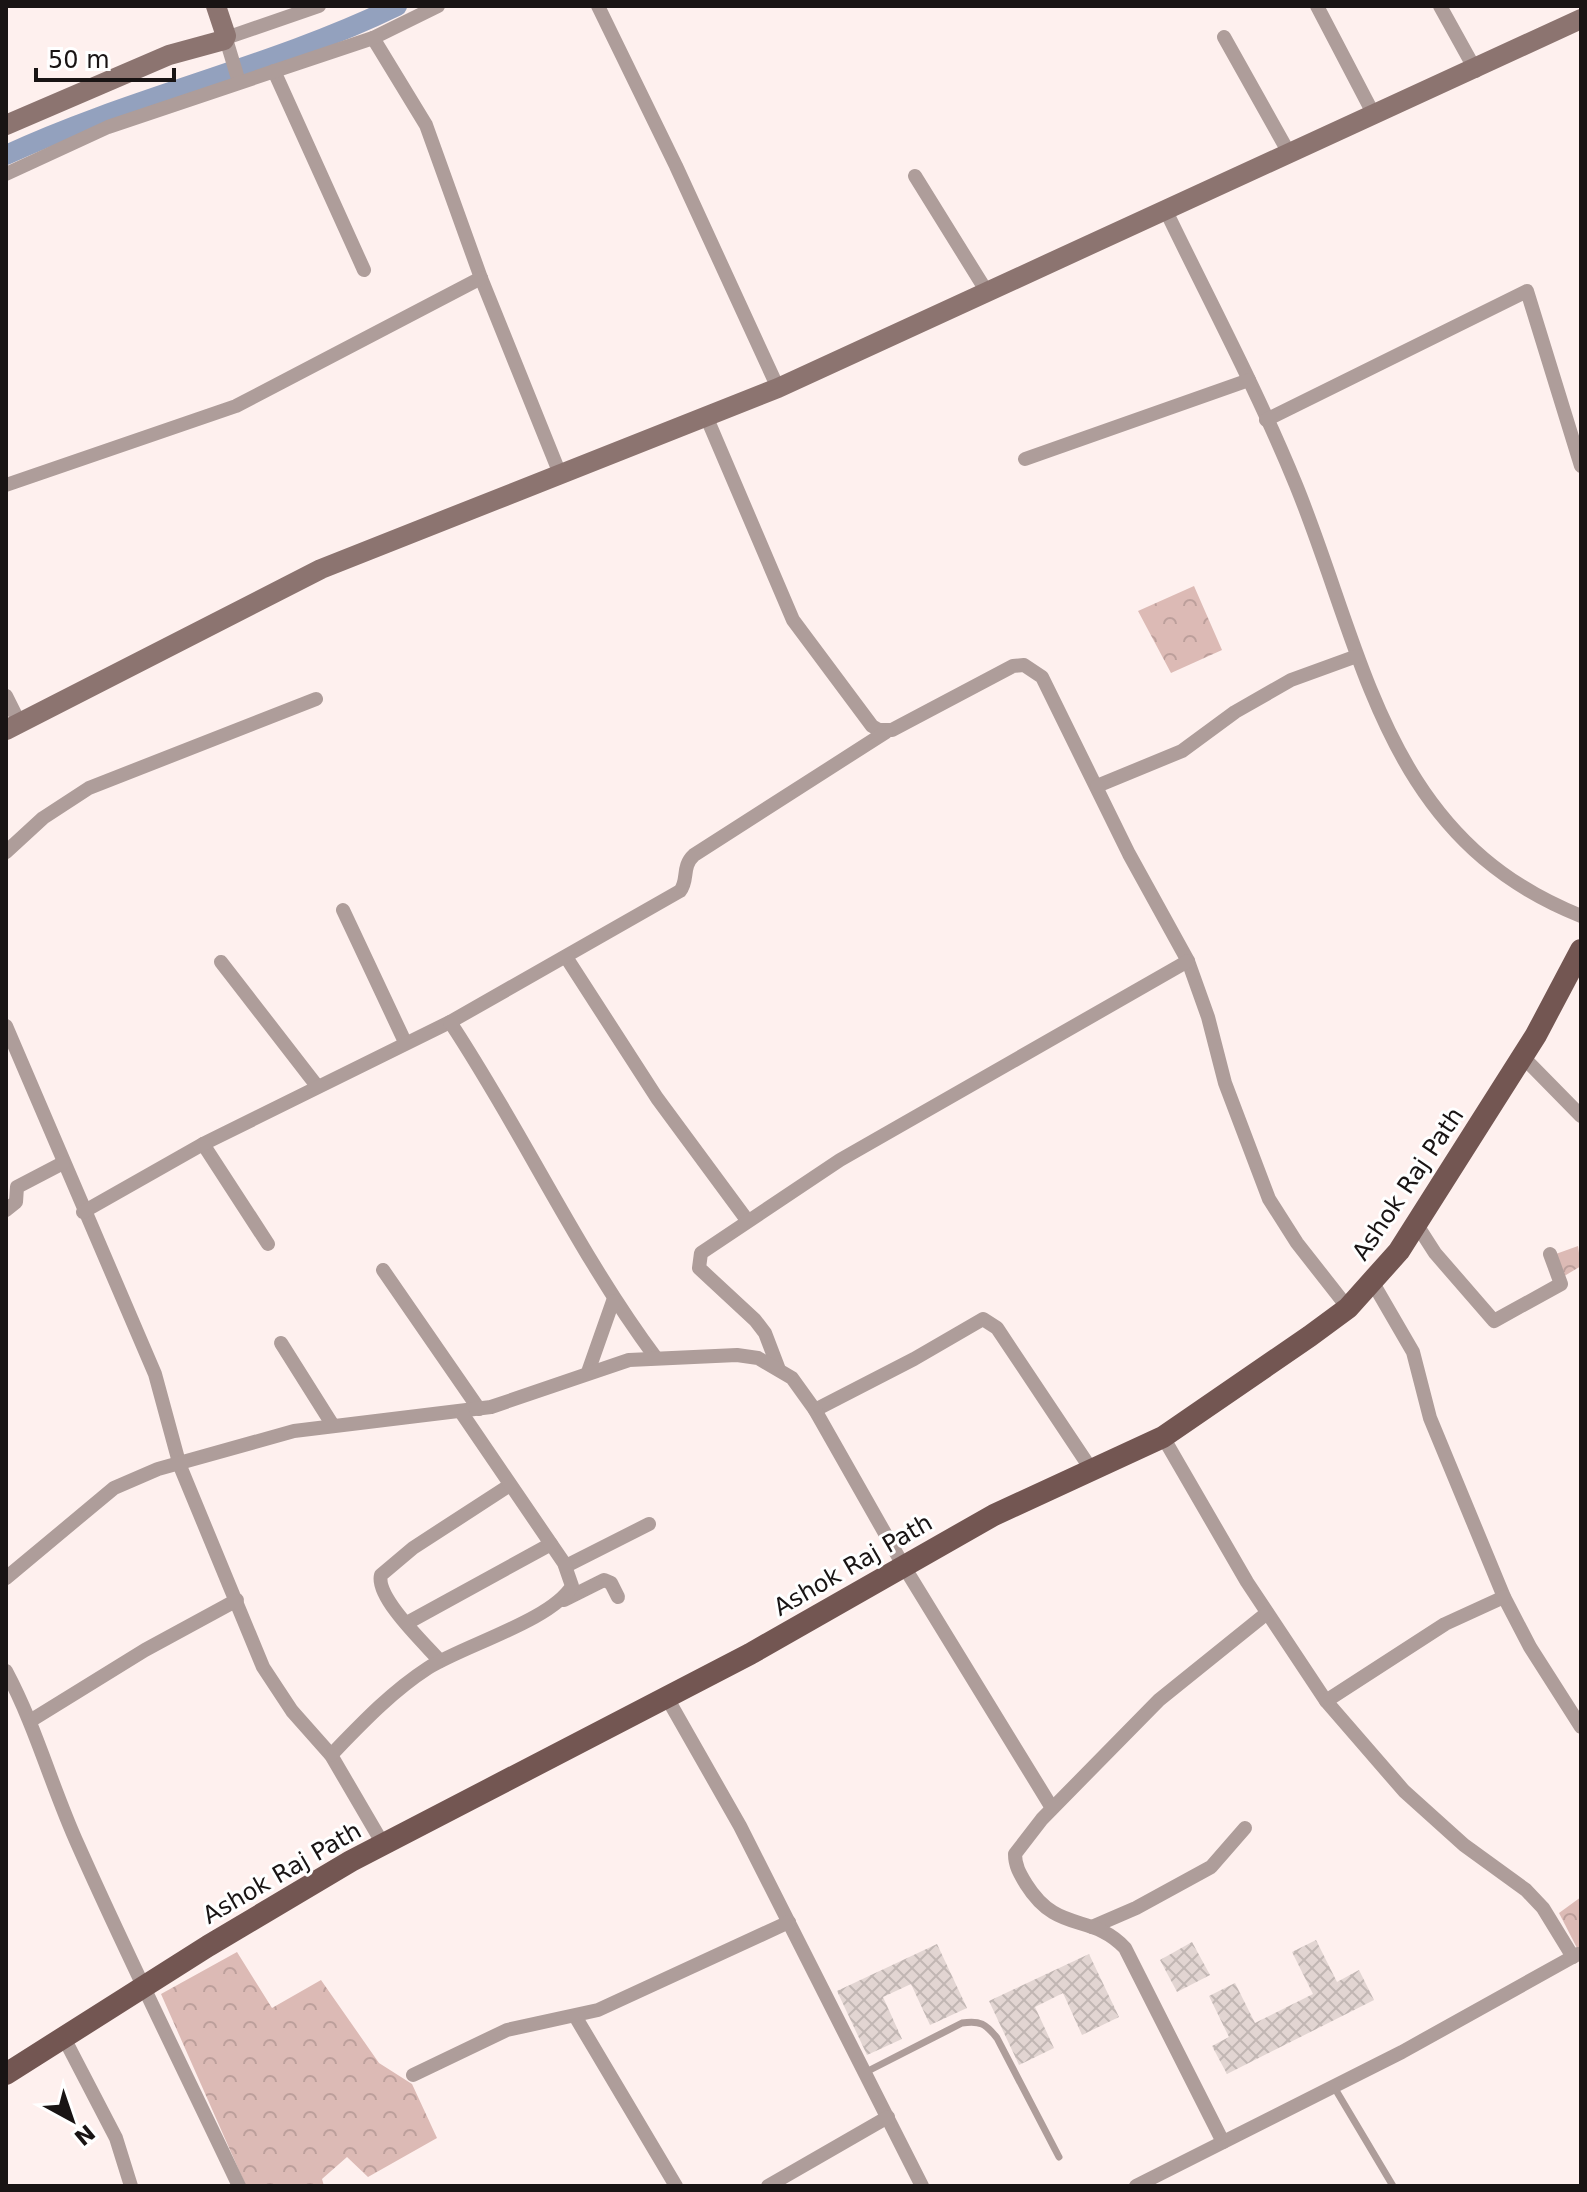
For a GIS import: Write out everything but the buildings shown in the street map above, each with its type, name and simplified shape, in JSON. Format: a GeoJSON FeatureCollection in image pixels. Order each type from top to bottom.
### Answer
{"type":"FeatureCollection","features":[{"type":"Feature","properties":{"kind":"main road"},"geometry":{"type":"LineString","coordinates":[[6,125],[169,55],[226,41],[216,6]]}},
{"type":"Feature","properties":{"kind":"main road"},"geometry":{"type":"LineString","coordinates":[[13,726],[321,569],[778,388],[1289,153],[1476,71],[1581,19]]}},
{"type":"Feature","properties":{"kind":"main road","name":"Ashok Raj Path"},"geometry":{"type":"LineString","coordinates":[[6,2074],[144,1986],[383,1844],[750,1654],[994,1515],[1093,1472],[1163,1437],[1348,1308],[1373,1283],[1417,1225],[1559,996],[1580,948]]}},
{"type":"Feature","properties":{"kind":"street"},"geometry":{"type":"LineString","coordinates":[[237,76],[226,41],[319,6]]}},
{"type":"Feature","properties":{"kind":"street"},"geometry":{"type":"LineString","coordinates":[[6,174],[108,127],[237,76],[274,71],[373,38],[438,6]]}},
{"type":"Feature","properties":{"kind":"street"},"geometry":{"type":"LineString","coordinates":[[598,6],[778,388]]}},
{"type":"Feature","properties":{"kind":"street"},"geometry":{"type":"LineString","coordinates":[[1317,6],[1374,115]]}},
{"type":"Feature","properties":{"kind":"street"},"geometry":{"type":"LineString","coordinates":[[1440,6],[1476,71]]}},
{"type":"Feature","properties":{"kind":"street"},"geometry":{"type":"LineString","coordinates":[[1224,37],[1289,153]]}},
{"type":"Feature","properties":{"kind":"street"},"geometry":{"type":"LineString","coordinates":[[373,38],[426,125],[481,278],[560,474]]}},
{"type":"Feature","properties":{"kind":"street"},"geometry":{"type":"LineString","coordinates":[[274,71],[364,270]]}},
{"type":"Feature","properties":{"kind":"street"},"geometry":{"type":"LineString","coordinates":[[915,176],[987,292]]}},
{"type":"Feature","properties":{"kind":"street"},"geometry":{"type":"LineString","coordinates":[[1166,211],[1249,380],[1308,514],[1357,656],[1397,751],[1445,822],[1469,848],[1510,879],[1581,916]]}},
{"type":"Feature","properties":{"kind":"street"},"geometry":{"type":"LineString","coordinates":[[6,485],[236,406],[481,278]]}},
{"type":"Feature","properties":{"kind":"street"},"geometry":{"type":"LineString","coordinates":[[1266,420],[1527,291],[1581,466]]}},
{"type":"Feature","properties":{"kind":"street"},"geometry":{"type":"LineString","coordinates":[[1025,459],[1249,380]]}},
{"type":"Feature","properties":{"kind":"street"},"geometry":{"type":"LineString","coordinates":[[706,416],[793,620],[864,717],[872,726],[886,732]]}},
{"type":"Feature","properties":{"kind":"street"},"geometry":{"type":"LineString","coordinates":[[1097,786],[1165,760],[1235,712],[1291,680],[1357,656]]}},
{"type":"Feature","properties":{"kind":"street"},"geometry":{"type":"LineString","coordinates":[[83,1212],[203,1144],[450,1022],[680,891],[684,867],[694,855],[886,732],[1002,671],[1024,665],[1042,677],[1129,854],[1188,961],[1208,1017],[1225,1083],[1258,1175],[1297,1243],[1348,1308]]}},
{"type":"Feature","properties":{"kind":"street"},"geometry":{"type":"LineString","coordinates":[[6,696],[13,726]]}},
{"type":"Feature","properties":{"kind":"street"},"geometry":{"type":"LineString","coordinates":[[6,852],[43,818],[89,788],[316,699]]}},
{"type":"Feature","properties":{"kind":"street"},"geometry":{"type":"LineString","coordinates":[[343,910],[405,1042]]}},
{"type":"Feature","properties":{"kind":"street"},"geometry":{"type":"LineString","coordinates":[[566,957],[657,1098],[747,1220]]}},
{"type":"Feature","properties":{"kind":"street"},"geometry":{"type":"LineString","coordinates":[[778,1367],[760,1326],[699,1268],[701,1253],[840,1160],[1188,961]]}},
{"type":"Feature","properties":{"kind":"street"},"geometry":{"type":"LineString","coordinates":[[221,962],[317,1086]]}},
{"type":"Feature","properties":{"kind":"street"},"geometry":{"type":"LineString","coordinates":[[450,1022],[495,1090],[613,1301],[656,1358]]}},
{"type":"Feature","properties":{"kind":"street"},"geometry":{"type":"LineString","coordinates":[[6,1026],[83,1212],[155,1374],[180,1464],[263,1667],[275,1688],[331,1755],[383,1844]]}},
{"type":"Feature","properties":{"kind":"street"},"geometry":{"type":"LineString","coordinates":[[1522,1056],[1581,1116]]}},
{"type":"Feature","properties":{"kind":"street"},"geometry":{"type":"LineString","coordinates":[[203,1144],[268,1244]]}},
{"type":"Feature","properties":{"kind":"street"},"geometry":{"type":"LineString","coordinates":[[6,1210],[16,1202],[17,1187],[63,1163]]}},
{"type":"Feature","properties":{"kind":"street"},"geometry":{"type":"LineString","coordinates":[[1417,1225],[1435,1253],[1494,1321],[1561,1284],[1550,1254]]}},
{"type":"Feature","properties":{"kind":"street"},"geometry":{"type":"LineString","coordinates":[[383,1270],[479,1409]]}},
{"type":"Feature","properties":{"kind":"street"},"geometry":{"type":"LineString","coordinates":[[1373,1283],[1413,1352],[1430,1418],[1504,1597],[1530,1647],[1581,1727]]}},
{"type":"Feature","properties":{"kind":"street"},"geometry":{"type":"LineString","coordinates":[[588,1372],[613,1301]]}},
{"type":"Feature","properties":{"kind":"street"},"geometry":{"type":"LineString","coordinates":[[815,1410],[983,1319],[997,1328],[1093,1472]]}},
{"type":"Feature","properties":{"kind":"street"},"geometry":{"type":"LineString","coordinates":[[281,1343],[332,1424]]}},
{"type":"Feature","properties":{"kind":"street"},"geometry":{"type":"LineString","coordinates":[[6,1578],[114,1488],[150,1472],[281,1434],[332,1424],[479,1409],[524,1397],[629,1360],[737,1355],[778,1367],[792,1378],[815,1410],[903,1565],[1052,1808]]}},
{"type":"Feature","properties":{"kind":"street"},"geometry":{"type":"LineString","coordinates":[[461,1412],[566,1566],[572,1586],[564,1600]]}},
{"type":"Feature","properties":{"kind":"street"},"geometry":{"type":"LineString","coordinates":[[1136,2186],[1334,2087],[1577,1955],[1526,1890],[1464,1845],[1421,1807],[1326,1701],[1267,1613],[1163,1437]]}},
{"type":"Feature","properties":{"kind":"street"},"geometry":{"type":"LineString","coordinates":[[440,1661],[381,1589],[379,1581],[385,1568],[510,1485]]}},
{"type":"Feature","properties":{"kind":"street"},"geometry":{"type":"LineString","coordinates":[[566,1566],[649,1524]]}},
{"type":"Feature","properties":{"kind":"street"},"geometry":{"type":"LineString","coordinates":[[407,1623],[551,1544]]}},
{"type":"Feature","properties":{"kind":"street"},"geometry":{"type":"LineString","coordinates":[[331,1755],[386,1700],[440,1661],[604,1580],[611,1583],[618,1597]]}},
{"type":"Feature","properties":{"kind":"street"},"geometry":{"type":"LineString","coordinates":[[1326,1701],[1445,1624],[1504,1597]]}},
{"type":"Feature","properties":{"kind":"street"},"geometry":{"type":"LineString","coordinates":[[30,1721],[145,1650],[237,1600]]}},
{"type":"Feature","properties":{"kind":"street"},"geometry":{"type":"LineString","coordinates":[[1223,2142],[1136,1964],[1114,1936],[1067,1921],[1041,1906],[1015,1864],[1022,1842],[1159,1700],[1267,1613]]}},
{"type":"Feature","properties":{"kind":"street"},"geometry":{"type":"LineString","coordinates":[[6,1671],[30,1721],[76,1841],[239,2186]]}},
{"type":"Feature","properties":{"kind":"street"},"geometry":{"type":"LineString","coordinates":[[666,1696],[740,1826],[922,2186]]}},
{"type":"Feature","properties":{"kind":"street"},"geometry":{"type":"LineString","coordinates":[[1092,1927],[1136,1908],[1211,1867],[1245,1828]]}},
{"type":"Feature","properties":{"kind":"street"},"geometry":{"type":"LineString","coordinates":[[413,2075],[507,2030],[598,2010],[789,1922]]}},
{"type":"Feature","properties":{"kind":"street"},"geometry":{"type":"LineString","coordinates":[[575,2016],[676,2186]]}},
{"type":"Feature","properties":{"kind":"street"},"geometry":{"type":"LineString","coordinates":[[64,2038],[116,2138],[131,2186]]}},
{"type":"Feature","properties":{"kind":"street"},"geometry":{"type":"LineString","coordinates":[[768,2186],[888,2117]]}},
{"type":"Feature","properties":{"kind":"lane"},"geometry":{"type":"LineString","coordinates":[[866,2072],[962,2023],[977,2021],[988,2026],[997,2038],[1059,2157]]}},
{"type":"Feature","properties":{"kind":"lane"},"geometry":{"type":"LineString","coordinates":[[1334,2087],[1393,2186]]}},
{"type":"Feature","properties":{"kind":"green space"},"geometry":{"type":"Polygon","coordinates":[[[1194,586],[1222,650],[1171,673],[1138,611],[1194,586]]]}},
{"type":"Feature","properties":{"kind":"green space"},"geometry":{"type":"Polygon","coordinates":[[[1578,1246],[1581,1266],[1561,1278],[1553,1255],[1578,1246]]]}},
{"type":"Feature","properties":{"kind":"green space"},"geometry":{"type":"Polygon","coordinates":[[[1581,1897],[1581,1948],[1578,1950],[1559,1913],[1581,1897]]]}},
{"type":"Feature","properties":{"kind":"green space"},"geometry":{"type":"Polygon","coordinates":[[[237,1952],[272,2008],[321,1980],[379,2063],[412,2084],[437,2138],[368,2177],[347,2157],[322,2179],[324,2186],[246,2186],[161,1994],[237,1952]]]}},
{"type":"Feature","properties":{"kind":"waterway"},"geometry":{"type":"LineString","coordinates":[[6,155],[103,115],[301,47],[397,6]]}}]}
